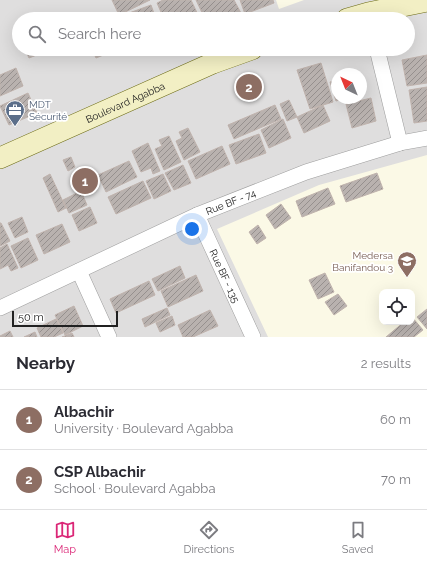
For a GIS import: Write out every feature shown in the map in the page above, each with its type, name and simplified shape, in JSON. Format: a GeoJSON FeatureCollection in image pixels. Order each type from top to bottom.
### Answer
{"type":"FeatureCollection","features":[{"type":"Feature","properties":{"kind":"main road"},"geometry":{"type":"LineString","coordinates":[[384,12],[427,1]]}},
{"type":"Feature","properties":{"kind":"main road","name":"Boulevard Agabba"},"geometry":{"type":"LineString","coordinates":[[0,158],[213,63],[232,56]]}},
{"type":"Feature","properties":{"kind":"street"},"geometry":{"type":"LineString","coordinates":[[379,56],[400,143]]}},
{"type":"Feature","properties":{"kind":"street","name":"Rue BF - 74"},"geometry":{"type":"LineString","coordinates":[[0,308],[196,215],[306,172],[400,143],[427,138]]}},
{"type":"Feature","properties":{"kind":"street","name":"Rue BF - 135"},"geometry":{"type":"LineString","coordinates":[[196,215],[253,337]]}},
{"type":"Feature","properties":{"kind":"street"},"geometry":{"type":"LineString","coordinates":[[79,271],[109,337]]}},
{"type":"Feature","properties":{"kind":"shaded area"},"geometry":{"type":"Polygon","coordinates":[[[0,0],[427,0],[427,337],[0,337],[0,0]]]}},
{"type":"Feature","properties":{"kind":"shaded area"},"geometry":{"type":"Polygon","coordinates":[[[276,0],[304,0],[279,9],[276,0]]]}},
{"type":"Feature","properties":{"kind":"shaded area"},"geometry":{"type":"Polygon","coordinates":[[[427,155],[427,337],[268,337],[217,229],[319,185],[427,155]]]}},
{"type":"Feature","properties":{"kind":"building"},"geometry":{"type":"Polygon","coordinates":[[[112,0],[150,0],[125,12],[118,12],[112,0]]]}},
{"type":"Feature","properties":{"kind":"building"},"geometry":{"type":"Polygon","coordinates":[[[163,0],[191,0],[197,12],[161,12],[157,3],[163,0]]]}},
{"type":"Feature","properties":{"kind":"building"},"geometry":{"type":"Polygon","coordinates":[[[196,0],[234,0],[240,12],[202,12],[196,0]]]}},
{"type":"Feature","properties":{"kind":"building"},"geometry":{"type":"Polygon","coordinates":[[[240,0],[273,0],[274,3],[250,12],[244,12],[240,0]]]}},
{"type":"Feature","properties":{"kind":"building"},"geometry":{"type":"Polygon","coordinates":[[[151,5],[154,12],[132,12],[151,5]]]}},
{"type":"Feature","properties":{"kind":"building"},"geometry":{"type":"Polygon","coordinates":[[[427,55],[427,83],[407,86],[402,60],[427,55]]]}},
{"type":"Feature","properties":{"kind":"building"},"geometry":{"type":"Polygon","coordinates":[[[321,63],[331,96],[331,103],[310,109],[297,70],[321,63]]]}},
{"type":"Feature","properties":{"kind":"building"},"geometry":{"type":"Polygon","coordinates":[[[16,68],[23,86],[0,96],[0,75],[16,68]]]}},
{"type":"Feature","properties":{"kind":"building"},"geometry":{"type":"Polygon","coordinates":[[[427,87],[427,121],[414,123],[409,90],[427,87]]]}},
{"type":"Feature","properties":{"kind":"building"},"geometry":{"type":"Polygon","coordinates":[[[28,93],[37,113],[9,125],[0,106],[28,93]]]}},
{"type":"Feature","properties":{"kind":"building"},"geometry":{"type":"Polygon","coordinates":[[[371,98],[376,121],[352,128],[346,104],[367,104],[367,99],[371,98]]]}},
{"type":"Feature","properties":{"kind":"building"},"geometry":{"type":"Polygon","coordinates":[[[289,100],[297,117],[287,121],[280,104],[289,100]]]}},
{"type":"Feature","properties":{"kind":"building"},"geometry":{"type":"Polygon","coordinates":[[[275,105],[281,119],[234,139],[228,125],[275,105]]]}},
{"type":"Feature","properties":{"kind":"building"},"geometry":{"type":"Polygon","coordinates":[[[323,105],[330,121],[304,133],[297,117],[323,105]]]}},
{"type":"Feature","properties":{"kind":"building"},"geometry":{"type":"Polygon","coordinates":[[[283,119],[291,138],[269,148],[261,130],[283,119]]]}},
{"type":"Feature","properties":{"kind":"building"},"geometry":{"type":"Polygon","coordinates":[[[188,128],[200,152],[184,160],[176,141],[182,138],[179,132],[188,128]]]}},
{"type":"Feature","properties":{"kind":"building"},"geometry":{"type":"Polygon","coordinates":[[[259,134],[266,153],[236,164],[229,145],[259,134]]]}},
{"type":"Feature","properties":{"kind":"building"},"geometry":{"type":"Polygon","coordinates":[[[169,136],[181,162],[164,170],[155,149],[162,146],[159,140],[169,136]]]}},
{"type":"Feature","properties":{"kind":"building"},"geometry":{"type":"Polygon","coordinates":[[[148,143],[160,171],[153,174],[151,168],[141,172],[132,151],[148,143]]]}},
{"type":"Feature","properties":{"kind":"building"},"geometry":{"type":"Polygon","coordinates":[[[222,146],[230,164],[196,179],[188,161],[222,146]]]}},
{"type":"Feature","properties":{"kind":"building"},"geometry":{"type":"Polygon","coordinates":[[[71,157],[75,167],[68,171],[63,160],[71,157]]]}},
{"type":"Feature","properties":{"kind":"building"},"geometry":{"type":"Polygon","coordinates":[[[129,161],[137,177],[106,192],[98,175],[129,161]]]}},
{"type":"Feature","properties":{"kind":"building"},"geometry":{"type":"Polygon","coordinates":[[[183,165],[191,183],[174,190],[165,173],[183,165]]]}},
{"type":"Feature","properties":{"kind":"building"},"geometry":{"type":"Polygon","coordinates":[[[377,173],[383,189],[346,202],[340,186],[377,173]]]}},
{"type":"Feature","properties":{"kind":"building"},"geometry":{"type":"Polygon","coordinates":[[[50,174],[66,208],[58,212],[43,178],[50,174]]]}},
{"type":"Feature","properties":{"kind":"building"},"geometry":{"type":"Polygon","coordinates":[[[163,174],[171,191],[154,199],[146,181],[163,174]]]}},
{"type":"Feature","properties":{"kind":"building"},"geometry":{"type":"Polygon","coordinates":[[[143,181],[151,198],[116,214],[108,197],[143,181]]]}},
{"type":"Feature","properties":{"kind":"building"},"geometry":{"type":"Polygon","coordinates":[[[328,188],[335,204],[302,217],[296,201],[328,188]]]}},
{"type":"Feature","properties":{"kind":"building"},"geometry":{"type":"Polygon","coordinates":[[[81,191],[87,205],[69,213],[63,200],[81,191]]]}},
{"type":"Feature","properties":{"kind":"building"},"geometry":{"type":"Polygon","coordinates":[[[281,204],[291,218],[275,229],[266,215],[281,204]]]}},
{"type":"Feature","properties":{"kind":"building"},"geometry":{"type":"Polygon","coordinates":[[[90,207],[97,223],[79,231],[72,215],[90,207]]]}},
{"type":"Feature","properties":{"kind":"building"},"geometry":{"type":"Polygon","coordinates":[[[22,217],[28,232],[15,238],[8,223],[22,217]]]}},
{"type":"Feature","properties":{"kind":"building"},"geometry":{"type":"Polygon","coordinates":[[[0,223],[10,241],[0,246],[0,223]]]}},
{"type":"Feature","properties":{"kind":"building"},"geometry":{"type":"Polygon","coordinates":[[[62,224],[70,242],[44,254],[36,235],[62,224]]]}},
{"type":"Feature","properties":{"kind":"building"},"geometry":{"type":"Polygon","coordinates":[[[258,225],[266,238],[257,244],[249,232],[258,225]]]}},
{"type":"Feature","properties":{"kind":"building"},"geometry":{"type":"Polygon","coordinates":[[[28,238],[38,260],[21,268],[11,246],[28,238]]]}},
{"type":"Feature","properties":{"kind":"building"},"geometry":{"type":"Polygon","coordinates":[[[7,244],[18,268],[11,271],[8,265],[0,269],[0,248],[7,244]]]}},
{"type":"Feature","properties":{"kind":"building"},"geometry":{"type":"Polygon","coordinates":[[[180,266],[185,278],[158,291],[152,279],[180,266]]]}},
{"type":"Feature","properties":{"kind":"building"},"geometry":{"type":"Polygon","coordinates":[[[325,273],[334,292],[318,299],[309,280],[325,273]]]}},
{"type":"Feature","properties":{"kind":"building"},"geometry":{"type":"Polygon","coordinates":[[[196,275],[203,291],[168,307],[161,291],[196,275]]]}},
{"type":"Feature","properties":{"kind":"building"},"geometry":{"type":"Polygon","coordinates":[[[149,281],[155,295],[116,313],[110,299],[149,281]]]}},
{"type":"Feature","properties":{"kind":"building"},"geometry":{"type":"Polygon","coordinates":[[[338,294],[347,306],[334,315],[325,302],[338,294]]]}},
{"type":"Feature","properties":{"kind":"building"},"geometry":{"type":"Polygon","coordinates":[[[74,306],[83,326],[65,335],[55,315],[74,306]]]}},
{"type":"Feature","properties":{"kind":"building"},"geometry":{"type":"Polygon","coordinates":[[[167,308],[170,315],[145,327],[142,319],[167,308]]]}},
{"type":"Feature","properties":{"kind":"building"},"geometry":{"type":"Polygon","coordinates":[[[427,309],[427,329],[417,317],[427,309]]]}},
{"type":"Feature","properties":{"kind":"building"},"geometry":{"type":"Polygon","coordinates":[[[210,310],[218,326],[193,337],[183,337],[178,325],[210,310]]]}},
{"type":"Feature","properties":{"kind":"building"},"geometry":{"type":"Polygon","coordinates":[[[172,316],[175,325],[160,332],[156,323],[172,316]]]}},
{"type":"Feature","properties":{"kind":"building"},"geometry":{"type":"Polygon","coordinates":[[[56,319],[63,333],[54,337],[41,337],[37,328],[56,319]]]}},
{"type":"Feature","properties":{"kind":"building"},"geometry":{"type":"Polygon","coordinates":[[[415,321],[423,330],[414,337],[386,337],[400,325],[415,325],[415,321]]]}},
{"type":"Feature","properties":{"kind":"building"},"geometry":{"type":"Polygon","coordinates":[[[10,331],[13,337],[0,337],[0,336],[10,331]]]}},
{"type":"Feature","properties":{"kind":"building"},"geometry":{"type":"Polygon","coordinates":[[[35,332],[37,337],[24,337],[35,332]]]}},
{"type":"Feature","properties":{"kind":"building"},"geometry":{"type":"Polygon","coordinates":[[[72,333],[74,337],[62,337],[72,333]]]}},
{"type":"Feature","properties":{"kind":"place","name":"CSP Albachir"},"geometry":{"type":"Point","coordinates":[249,87]}},
{"type":"Feature","properties":{"kind":"place","name":"MDT Sécurité"},"geometry":{"type":"Point","coordinates":[15,127]}},
{"type":"Feature","properties":{"kind":"place","name":"Albachir"},"geometry":{"type":"Point","coordinates":[85,181]}},
{"type":"Feature","properties":{"kind":"place","name":"Medersa Banifandou 3"},"geometry":{"type":"Point","coordinates":[407,278]}}]}
